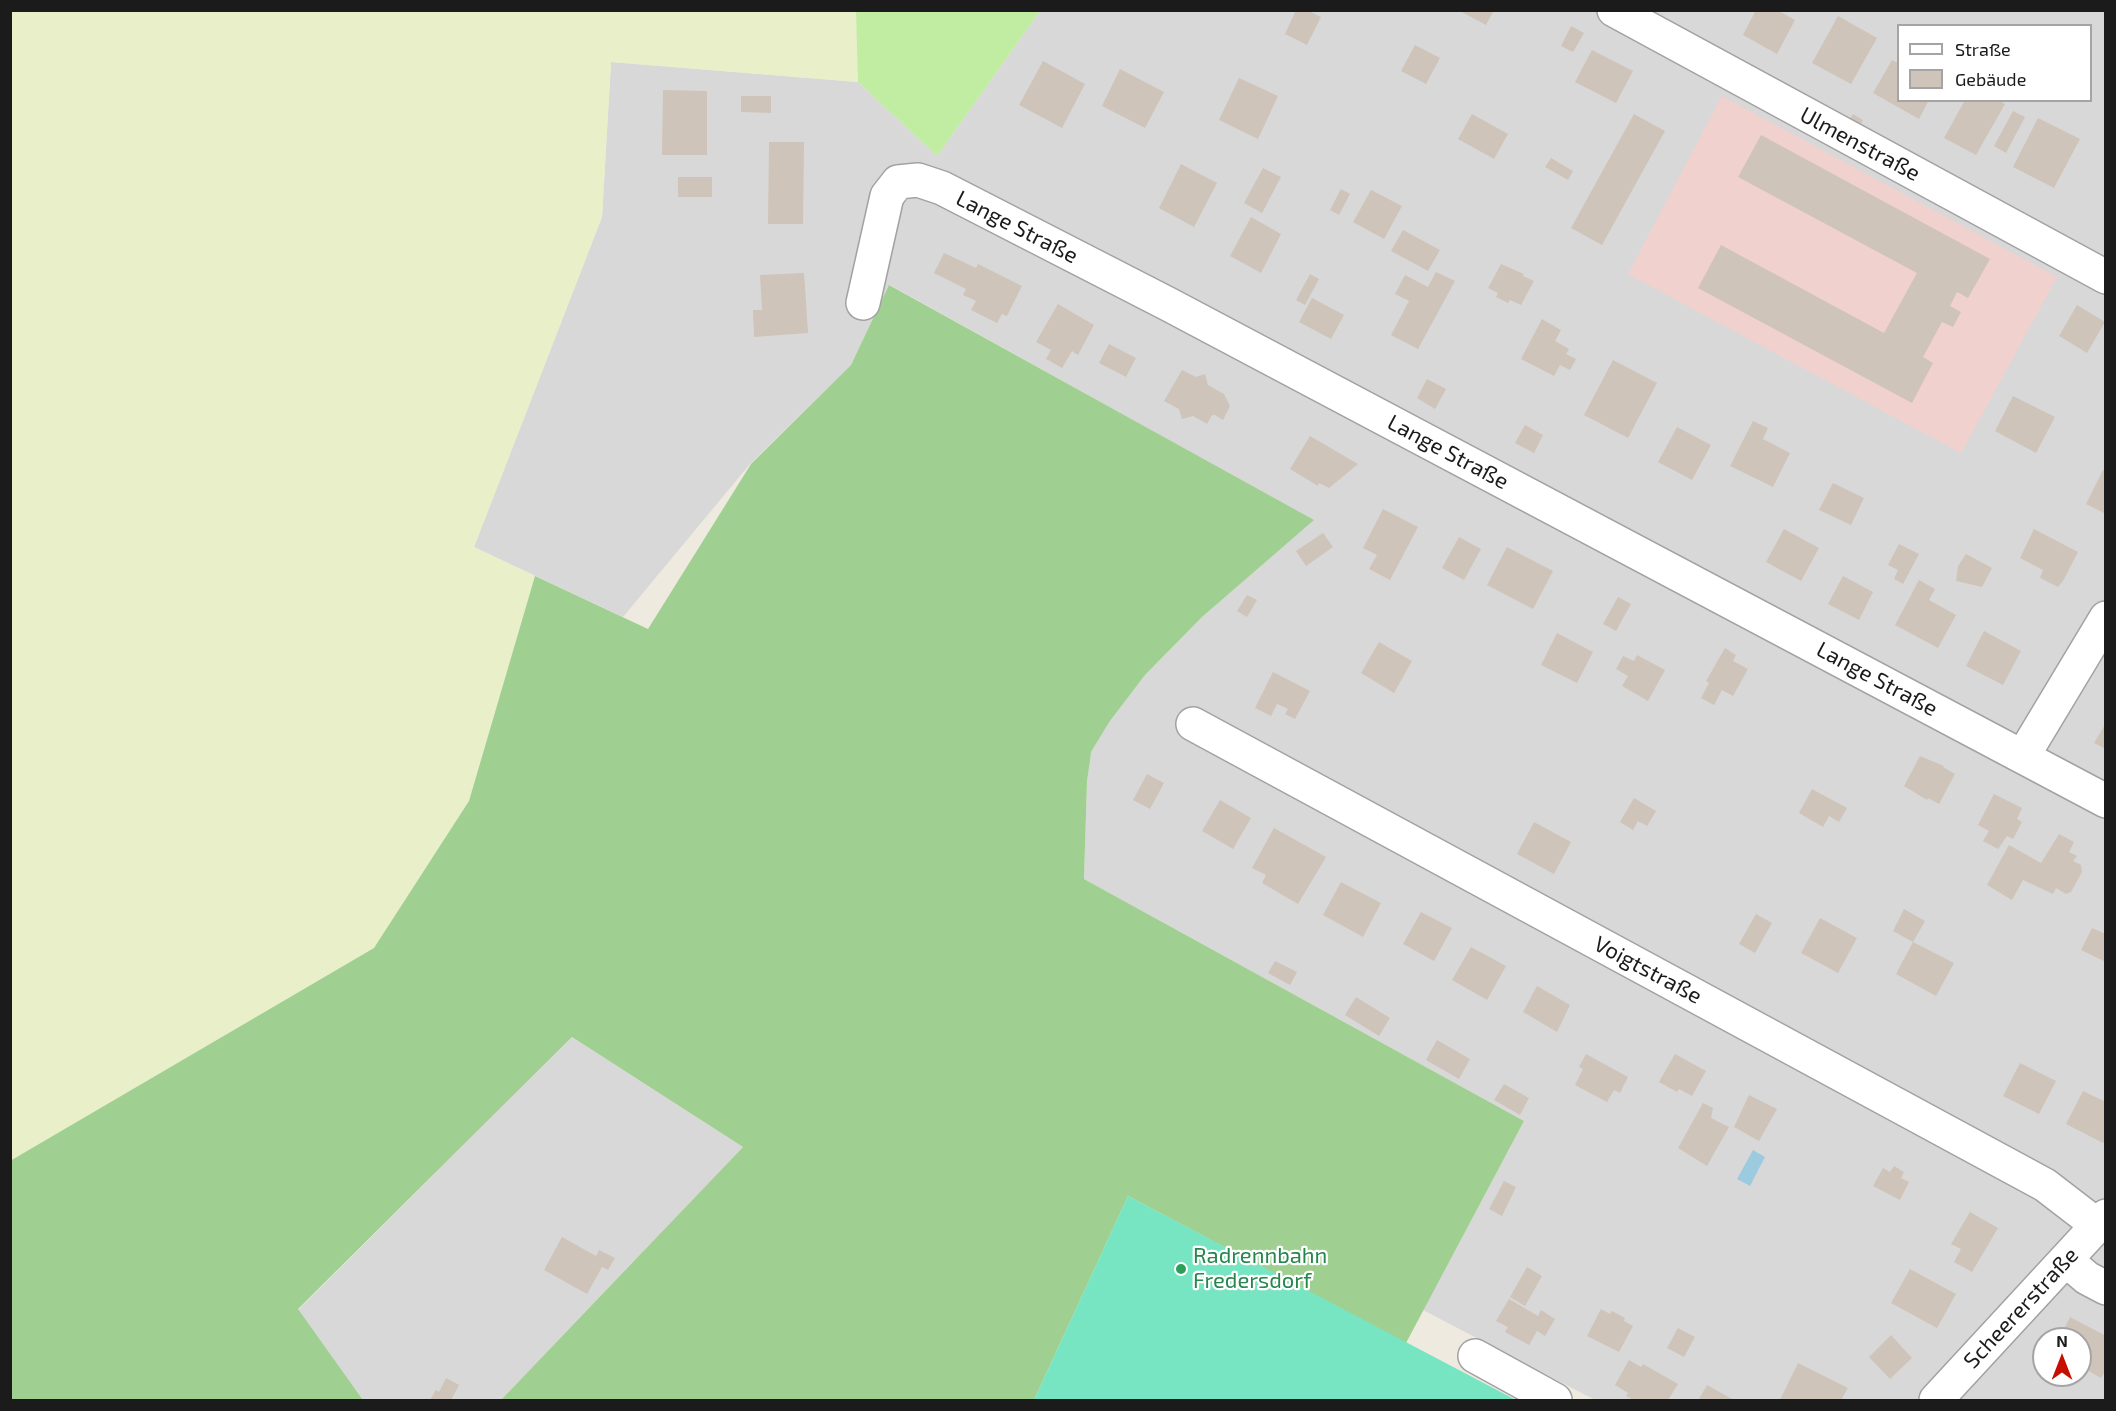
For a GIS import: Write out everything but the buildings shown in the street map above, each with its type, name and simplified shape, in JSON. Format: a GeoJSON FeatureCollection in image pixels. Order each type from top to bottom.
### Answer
{"type":"FeatureCollection","features":[{"type":"Feature","properties":{"kind":"street","name":"Ulmenstraße"},"geometry":{"type":"LineString","coordinates":[[1614,10],[2106,277]]}},
{"type":"Feature","properties":{"kind":"street","name":"Lange Straße"},"geometry":{"type":"LineString","coordinates":[[863,303],[887,196],[898,182],[918,180],[942,188],[1168,304],[2106,801]]}},
{"type":"Feature","properties":{"kind":"street"},"geometry":{"type":"LineString","coordinates":[[2023,756],[2106,618]]}},
{"type":"Feature","properties":{"kind":"street","name":"Voigtstraße"},"geometry":{"type":"LineString","coordinates":[[1193,724],[2045,1185],[2101,1220]]}},
{"type":"Feature","properties":{"kind":"street","name":"Scheererstraße"},"geometry":{"type":"LineString","coordinates":[[1936,1401],[2101,1220]]}},
{"type":"Feature","properties":{"kind":"street"},"geometry":{"type":"LineString","coordinates":[[2066,1260],[2087,1278],[2106,1288]]}},
{"type":"Feature","properties":{"kind":"street"},"geometry":{"type":"LineString","coordinates":[[1475,1356],[1556,1401]]}},
{"type":"Feature","properties":{"kind":"shaded area"},"geometry":{"type":"Polygon","coordinates":[[[1040,11],[2105,11],[2105,1400],[1595,1400],[1423,1310],[1524,1121],[1084,879],[1087,781],[1091,752],[1110,721],[1145,675],[1202,617],[1313,520],[890,285],[851,365],[750,464],[623,617],[474,547],[602,217],[611,62],[858,82],[937,156],[1040,11]]]}},
{"type":"Feature","properties":{"kind":"shaded area"},"geometry":{"type":"Polygon","coordinates":[[[1722,96],[2057,277],[1961,453],[1628,274],[1722,96]]]}},
{"type":"Feature","properties":{"kind":"shaded area"},"geometry":{"type":"Polygon","coordinates":[[[572,1037],[743,1147],[501,1400],[363,1400],[298,1310],[572,1037]]]}},
{"type":"Feature","properties":{"kind":"green space"},"geometry":{"type":"Polygon","coordinates":[[[856,10],[1040,11],[937,156],[858,82],[856,10]]]}},
{"type":"Feature","properties":{"kind":"green space"},"geometry":{"type":"Polygon","coordinates":[[[10,11],[856,11],[858,82],[611,62],[602,217],[474,547],[535,576],[469,801],[374,948],[11,1161],[10,11]]]}},
{"type":"Feature","properties":{"kind":"green space"},"geometry":{"type":"Polygon","coordinates":[[[889,285],[1314,520],[1202,617],[1145,675],[1110,721],[1091,752],[1087,781],[1084,879],[1524,1121],[1406,1343],[1128,1196],[1034,1400],[501,1400],[743,1147],[572,1037],[298,1309],[363,1400],[11,1400],[10,1161],[374,948],[469,801],[535,576],[648,629],[751,464],[851,365],[889,285]]]}},
{"type":"Feature","properties":{"kind":"green space","name":"Radrennbahn Fredersdorf"},"geometry":{"type":"Polygon","coordinates":[[[1128,1196],[1516,1400],[1034,1400],[1128,1196]]]}},
{"type":"Feature","properties":{"kind":"water"},"geometry":{"type":"Polygon","coordinates":[[[1753,1150],[1765,1157],[1750,1186],[1737,1179],[1753,1150]]]}},
{"type":"Feature","properties":{"kind":"place","name":"Radrennbahn Fredersdorf"},"geometry":{"type":"Point","coordinates":[1181,1269]}}]}
